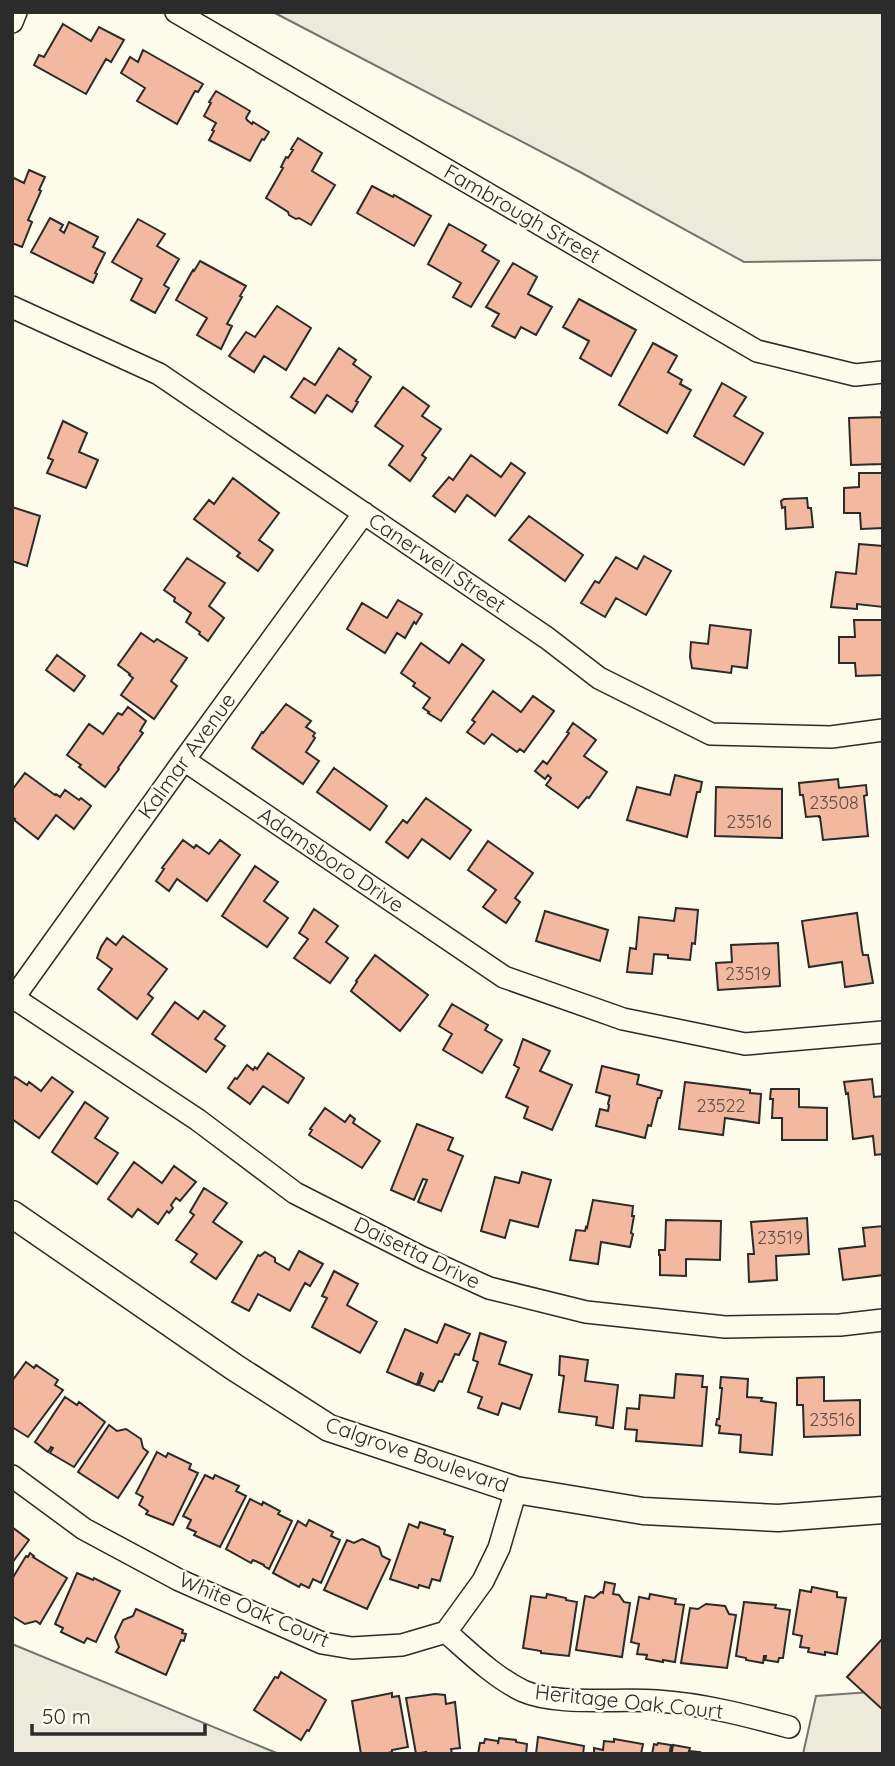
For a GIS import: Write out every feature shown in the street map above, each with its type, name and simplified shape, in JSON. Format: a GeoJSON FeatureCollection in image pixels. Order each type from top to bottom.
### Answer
{"type":"FeatureCollection","features":[{"type":"Feature","properties":{"kind":"street"},"geometry":{"type":"LineString","coordinates":[[12,22],[16,12]]}},
{"type":"Feature","properties":{"kind":"street","name":"Fambrough Street"},"geometry":{"type":"LineString","coordinates":[[176,12],[757,351],[855,375],[883,372]]}},
{"type":"Feature","properties":{"kind":"street","name":"Canerwell Street"},"geometry":{"type":"LineString","coordinates":[[12,307],[159,374],[547,638],[599,678],[711,734],[831,737],[883,730]]}},
{"type":"Feature","properties":{"kind":"street","name":"Kalmar Avenue"},"geometry":{"type":"LineString","coordinates":[[13,999],[364,513]]}},
{"type":"Feature","properties":{"kind":"street","name":"Adamsboro Drive"},"geometry":{"type":"LineString","coordinates":[[184,760],[504,977],[623,1019],[745,1044],[883,1032]]}},
{"type":"Feature","properties":{"kind":"street","name":"Daisetta Drive"},"geometry":{"type":"LineString","coordinates":[[13,999],[198,1120],[295,1193],[489,1288],[586,1312],[725,1327],[840,1325],[883,1320]]}},
{"type":"Feature","properties":{"kind":"street","name":"Calgrove Boulevard"},"geometry":{"type":"LineString","coordinates":[[12,1214],[234,1367],[329,1428],[516,1490],[643,1511],[778,1518],[883,1510]]}},
{"type":"Feature","properties":{"kind":"street","name":"White Oak Court"},"geometry":{"type":"LineString","coordinates":[[12,1476],[84,1528],[179,1580],[322,1643],[352,1648],[402,1645],[446,1632]]}},
{"type":"Feature","properties":{"kind":"street"},"geometry":{"type":"LineString","coordinates":[[446,1632],[483,1581],[499,1548],[516,1490]]}},
{"type":"Feature","properties":{"kind":"street","name":"Heritage Oak Court"},"geometry":{"type":"LineString","coordinates":[[446,1632],[496,1675],[524,1692],[559,1699],[657,1701],[702,1706],[789,1727]]}},
{"type":"Feature","properties":{"kind":"shaded area"},"geometry":{"type":"Polygon","coordinates":[[[273,12],[883,12],[883,260],[744,262],[580,172],[273,12]]]}},
{"type":"Feature","properties":{"kind":"shaded area"},"geometry":{"type":"Polygon","coordinates":[[[12,1644],[279,1754],[12,1754],[12,1644]]]}},
{"type":"Feature","properties":{"kind":"shaded area"},"geometry":{"type":"Polygon","coordinates":[[[883,1691],[883,1754],[803,1754],[816,1696],[883,1691]]]}},
{"type":"Feature","properties":{"kind":"building"},"geometry":{"type":"Polygon","coordinates":[[[63,24],[91,41],[99,27],[124,40],[111,62],[106,59],[86,94],[34,65],[39,55],[44,57],[63,24]]]}},
{"type":"Feature","properties":{"kind":"building"},"geometry":{"type":"Polygon","coordinates":[[[143,50],[203,84],[198,92],[195,91],[177,124],[137,101],[145,88],[121,73],[130,57],[138,62],[143,50]]]}},
{"type":"Feature","properties":{"kind":"building"},"geometry":{"type":"Polygon","coordinates":[[[216,91],[250,111],[247,120],[269,132],[250,161],[209,140],[216,123],[204,116],[216,91]]]}},
{"type":"Feature","properties":{"kind":"building"},"geometry":{"type":"Polygon","coordinates":[[[298,138],[322,153],[312,171],[335,185],[311,225],[289,215],[266,198],[298,138]]]}},
{"type":"Feature","properties":{"kind":"building"},"geometry":{"type":"Polygon","coordinates":[[[29,170],[45,177],[28,220],[32,222],[22,247],[12,243],[12,177],[24,183],[29,170]]]}},
{"type":"Feature","properties":{"kind":"building"},"geometry":{"type":"Polygon","coordinates":[[[372,186],[431,216],[414,246],[357,213],[372,186]]]}},
{"type":"Feature","properties":{"kind":"building"},"geometry":{"type":"Polygon","coordinates":[[[50,218],[63,225],[60,230],[64,233],[69,222],[98,237],[93,247],[105,253],[93,283],[31,252],[50,218]]]}},
{"type":"Feature","properties":{"kind":"building"},"geometry":{"type":"Polygon","coordinates":[[[138,219],[165,234],[157,246],[179,259],[164,285],[169,288],[155,313],[131,300],[142,279],[112,262],[138,219]]]}},
{"type":"Feature","properties":{"kind":"building"},"geometry":{"type":"Polygon","coordinates":[[[449,224],[486,245],[482,251],[499,261],[471,307],[453,297],[461,283],[428,264],[449,224]]]}},
{"type":"Feature","properties":{"kind":"building"},"geometry":{"type":"Polygon","coordinates":[[[200,261],[246,286],[227,324],[232,326],[221,349],[197,335],[207,318],[176,300],[200,261]]]}},
{"type":"Feature","properties":{"kind":"building"},"geometry":{"type":"Polygon","coordinates":[[[513,263],[537,277],[528,294],[552,307],[536,335],[521,327],[515,338],[492,326],[499,314],[486,307],[513,263]]]}},
{"type":"Feature","properties":{"kind":"building"},"geometry":{"type":"Polygon","coordinates":[[[579,299],[636,330],[611,376],[580,358],[589,341],[563,327],[579,299]]]}},
{"type":"Feature","properties":{"kind":"building"},"geometry":{"type":"Polygon","coordinates":[[[277,306],[311,328],[286,370],[264,356],[254,372],[229,356],[246,332],[255,337],[277,306]]]}},
{"type":"Feature","properties":{"kind":"building"},"geometry":{"type":"Polygon","coordinates":[[[653,343],[677,356],[668,372],[682,380],[680,384],[691,390],[667,433],[619,405],[653,343]]]}},
{"type":"Feature","properties":{"kind":"building"},"geometry":{"type":"Polygon","coordinates":[[[339,348],[356,360],[353,364],[371,377],[352,412],[327,395],[315,413],[291,397],[304,378],[315,385],[339,348]]]}},
{"type":"Feature","properties":{"kind":"building"},"geometry":{"type":"Polygon","coordinates":[[[722,383],[746,397],[734,416],[763,433],[744,465],[694,436],[722,383]]]}},
{"type":"Feature","properties":{"kind":"building"},"geometry":{"type":"Polygon","coordinates":[[[403,387],[429,406],[422,416],[441,429],[422,455],[426,458],[410,481],[389,465],[403,446],[375,426],[403,387]]]}},
{"type":"Feature","properties":{"kind":"building"},"geometry":{"type":"Polygon","coordinates":[[[883,412],[883,464],[851,465],[849,418],[882,417],[883,412]]]}},
{"type":"Feature","properties":{"kind":"building"},"geometry":{"type":"Polygon","coordinates":[[[63,421],[87,433],[79,452],[98,460],[86,488],[47,473],[53,460],[48,458],[63,421]]]}},
{"type":"Feature","properties":{"kind":"building"},"geometry":{"type":"Polygon","coordinates":[[[471,455],[501,477],[511,463],[525,473],[495,516],[467,495],[455,512],[433,496],[449,477],[453,480],[471,455]]]}},
{"type":"Feature","properties":{"kind":"building"},"geometry":{"type":"Polygon","coordinates":[[[859,473],[883,473],[883,528],[861,529],[860,513],[844,513],[844,488],[859,487],[859,473]]]}},
{"type":"Feature","properties":{"kind":"building"},"geometry":{"type":"Polygon","coordinates":[[[233,478],[279,513],[259,540],[273,550],[258,571],[237,556],[240,553],[194,519],[209,500],[214,504],[233,478]]]}},
{"type":"Feature","properties":{"kind":"building"},"geometry":{"type":"Polygon","coordinates":[[[807,498],[813,527],[786,529],[785,507],[782,508],[781,501],[807,498]]]}},
{"type":"Feature","properties":{"kind":"building"},"geometry":{"type":"Polygon","coordinates":[[[12,507],[40,516],[27,566],[12,561],[12,507]]]}},
{"type":"Feature","properties":{"kind":"building"},"geometry":{"type":"Polygon","coordinates":[[[529,516],[583,555],[565,581],[509,540],[529,516]]]}},
{"type":"Feature","properties":{"kind":"building"},"geometry":{"type":"Polygon","coordinates":[[[859,544],[883,546],[883,607],[857,604],[857,609],[831,607],[836,572],[856,574],[859,544]]]}},
{"type":"Feature","properties":{"kind":"building"},"geometry":{"type":"Polygon","coordinates":[[[644,556],[671,571],[646,615],[616,598],[605,617],[581,603],[595,581],[599,583],[616,557],[637,569],[644,556]]]}},
{"type":"Feature","properties":{"kind":"building"},"geometry":{"type":"Polygon","coordinates":[[[187,558],[225,583],[209,606],[224,618],[208,641],[186,622],[191,613],[164,590],[187,558]]]}},
{"type":"Feature","properties":{"kind":"building"},"geometry":{"type":"Polygon","coordinates":[[[398,600],[422,614],[405,638],[397,633],[385,653],[347,629],[362,603],[387,618],[398,600]]]}},
{"type":"Feature","properties":{"kind":"building"},"geometry":{"type":"Polygon","coordinates":[[[854,620],[883,620],[883,675],[856,676],[855,663],[839,663],[839,637],[855,637],[854,620]]]}},
{"type":"Feature","properties":{"kind":"building"},"geometry":{"type":"Polygon","coordinates":[[[710,625],[751,630],[747,668],[732,666],[731,673],[692,668],[691,642],[708,644],[710,625]]]}},
{"type":"Feature","properties":{"kind":"building"},"geometry":{"type":"Polygon","coordinates":[[[141,633],[154,642],[157,639],[187,658],[171,681],[177,686],[154,719],[121,695],[133,678],[118,665],[141,633]]]}},
{"type":"Feature","properties":{"kind":"building"},"geometry":{"type":"Polygon","coordinates":[[[421,643],[449,663],[462,644],[484,660],[441,721],[423,708],[430,698],[401,673],[421,643]]]}},
{"type":"Feature","properties":{"kind":"building"},"geometry":{"type":"Polygon","coordinates":[[[57,655],[85,676],[74,691],[46,670],[57,655]]]}},
{"type":"Feature","properties":{"kind":"building"},"geometry":{"type":"Polygon","coordinates":[[[493,691],[521,712],[533,696],[554,711],[524,752],[520,749],[517,752],[492,734],[484,744],[467,732],[475,722],[472,720],[493,691]]]}},
{"type":"Feature","properties":{"kind":"building"},"geometry":{"type":"Polygon","coordinates":[[[286,704],[311,721],[306,727],[315,733],[315,738],[306,752],[319,761],[303,784],[252,748],[286,704]]]}},
{"type":"Feature","properties":{"kind":"building"},"geometry":{"type":"Polygon","coordinates":[[[128,707],[146,721],[140,731],[143,733],[105,787],[67,755],[89,724],[103,734],[118,713],[122,715],[128,707]]]}},
{"type":"Feature","properties":{"kind":"building"},"geometry":{"type":"Polygon","coordinates":[[[573,723],[596,740],[584,756],[607,772],[589,798],[578,808],[546,785],[551,778],[548,775],[545,779],[535,771],[543,761],[547,764],[573,723]]]}},
{"type":"Feature","properties":{"kind":"building"},"geometry":{"type":"Polygon","coordinates":[[[334,768],[387,806],[370,830],[317,792],[334,768]]]}},
{"type":"Feature","properties":{"kind":"building"},"geometry":{"type":"Polygon","coordinates":[[[25,773],[55,795],[60,797],[65,790],[91,806],[74,829],[56,815],[38,839],[14,820],[12,790],[25,773]]]}},
{"type":"Feature","properties":{"kind":"building"},"geometry":{"type":"Polygon","coordinates":[[[675,775],[702,782],[700,792],[697,792],[687,837],[627,820],[637,787],[670,795],[675,775]]]}},
{"type":"Feature","properties":{"kind":"building"},"geometry":{"type":"Polygon","coordinates":[[[838,779],[839,788],[866,785],[867,795],[864,796],[868,836],[823,840],[820,817],[806,817],[799,783],[838,779]]]}},
{"type":"Feature","properties":{"kind":"building"},"geometry":{"type":"Polygon","coordinates":[[[716,787],[782,789],[782,838],[715,836],[716,787]]]}},
{"type":"Feature","properties":{"kind":"building"},"geometry":{"type":"Polygon","coordinates":[[[426,798],[471,830],[450,859],[422,839],[408,858],[386,842],[403,820],[407,823],[426,798]]]}},
{"type":"Feature","properties":{"kind":"building"},"geometry":{"type":"Polygon","coordinates":[[[183,840],[209,854],[220,840],[240,855],[207,901],[177,879],[169,891],[156,881],[164,869],[162,868],[183,840]]]}},
{"type":"Feature","properties":{"kind":"building"},"geometry":{"type":"Polygon","coordinates":[[[488,841],[533,873],[515,898],[520,902],[506,923],[483,907],[496,890],[468,870],[488,841]]]}},
{"type":"Feature","properties":{"kind":"building"},"geometry":{"type":"Polygon","coordinates":[[[255,866],[278,882],[264,901],[288,918],[267,947],[222,916],[255,866]]]}},
{"type":"Feature","properties":{"kind":"building"},"geometry":{"type":"Polygon","coordinates":[[[676,908],[698,910],[695,944],[692,943],[690,960],[654,954],[652,974],[627,972],[630,948],[636,949],[639,917],[674,921],[676,908]]]}},
{"type":"Feature","properties":{"kind":"building"},"geometry":{"type":"Polygon","coordinates":[[[314,909],[338,926],[326,942],[348,958],[330,983],[294,958],[308,939],[299,933],[314,909]]]}},
{"type":"Feature","properties":{"kind":"building"},"geometry":{"type":"Polygon","coordinates":[[[545,911],[608,930],[600,961],[536,941],[545,911]]]}},
{"type":"Feature","properties":{"kind":"building"},"geometry":{"type":"Polygon","coordinates":[[[857,913],[863,955],[868,955],[873,983],[845,987],[842,962],[809,967],[802,921],[857,913]]]}},
{"type":"Feature","properties":{"kind":"building"},"geometry":{"type":"Polygon","coordinates":[[[123,936],[167,969],[148,994],[153,998],[137,1019],[98,989],[112,969],[97,958],[101,947],[107,938],[116,945],[123,936]]]}},
{"type":"Feature","properties":{"kind":"building"},"geometry":{"type":"Polygon","coordinates":[[[778,943],[780,986],[718,990],[716,963],[732,962],[731,945],[778,943]]]}},
{"type":"Feature","properties":{"kind":"building"},"geometry":{"type":"Polygon","coordinates":[[[375,955],[428,995],[400,1031],[351,991],[375,955]]]}},
{"type":"Feature","properties":{"kind":"building"},"geometry":{"type":"Polygon","coordinates":[[[175,1002],[198,1019],[204,1011],[225,1026],[215,1039],[225,1046],[206,1072],[152,1034],[175,1002]]]}},
{"type":"Feature","properties":{"kind":"building"},"geometry":{"type":"Polygon","coordinates":[[[452,1004],[488,1025],[485,1030],[502,1040],[482,1073],[443,1050],[452,1034],[439,1026],[452,1004]]]}},
{"type":"Feature","properties":{"kind":"building"},"geometry":{"type":"Polygon","coordinates":[[[523,1039],[550,1051],[540,1071],[572,1085],[552,1130],[524,1118],[528,1107],[506,1097],[519,1068],[514,1065],[523,1039]]]}},
{"type":"Feature","properties":{"kind":"building"},"geometry":{"type":"Polygon","coordinates":[[[268,1053],[304,1078],[288,1103],[263,1086],[250,1104],[228,1088],[247,1065],[253,1070],[255,1067],[257,1069],[268,1053]]]}},
{"type":"Feature","properties":{"kind":"building"},"geometry":{"type":"Polygon","coordinates":[[[602,1066],[639,1075],[637,1084],[662,1091],[645,1138],[596,1126],[600,1109],[608,1111],[610,1096],[596,1092],[602,1066]]]}},
{"type":"Feature","properties":{"kind":"building"},"geometry":{"type":"Polygon","coordinates":[[[15,1077],[27,1085],[29,1082],[41,1091],[52,1077],[73,1092],[39,1138],[12,1119],[12,1081],[15,1077]]]}},
{"type":"Feature","properties":{"kind":"building"},"geometry":{"type":"Polygon","coordinates":[[[872,1079],[874,1097],[883,1096],[883,1154],[875,1155],[873,1136],[853,1139],[848,1093],[846,1094],[844,1082],[872,1079]]]}},
{"type":"Feature","properties":{"kind":"building"},"geometry":{"type":"Polygon","coordinates":[[[685,1082],[750,1090],[750,1093],[761,1094],[759,1123],[725,1118],[723,1135],[679,1129],[685,1082]]]}},
{"type":"Feature","properties":{"kind":"building"},"geometry":{"type":"Polygon","coordinates":[[[771,1089],[799,1089],[799,1107],[827,1108],[827,1140],[782,1140],[782,1118],[772,1118],[771,1089]]]}},
{"type":"Feature","properties":{"kind":"building"},"geometry":{"type":"Polygon","coordinates":[[[85,1102],[108,1118],[95,1138],[118,1153],[97,1184],[52,1152],[85,1102]]]}},
{"type":"Feature","properties":{"kind":"building"},"geometry":{"type":"Polygon","coordinates":[[[325,1108],[345,1122],[350,1115],[355,1119],[353,1123],[380,1141],[362,1168],[309,1135],[312,1130],[310,1129],[325,1108]]]}},
{"type":"Feature","properties":{"kind":"building"},"geometry":{"type":"Polygon","coordinates":[[[417,1124],[453,1138],[448,1150],[463,1156],[441,1211],[418,1202],[427,1180],[423,1179],[414,1200],[391,1190],[417,1124]]]}},
{"type":"Feature","properties":{"kind":"building"},"geometry":{"type":"Polygon","coordinates":[[[134,1162],[162,1183],[174,1166],[196,1182],[180,1201],[176,1198],[171,1205],[173,1208],[169,1213],[167,1211],[158,1224],[138,1209],[132,1217],[108,1199],[134,1162]]]}},
{"type":"Feature","properties":{"kind":"building"},"geometry":{"type":"Polygon","coordinates":[[[522,1172],[551,1180],[538,1227],[510,1220],[505,1238],[481,1231],[495,1177],[519,1183],[522,1172]]]}},
{"type":"Feature","properties":{"kind":"building"},"geometry":{"type":"Polygon","coordinates":[[[204,1188],[227,1203],[213,1222],[242,1242],[216,1279],[191,1262],[197,1254],[176,1240],[194,1215],[190,1212],[204,1188]]]}},
{"type":"Feature","properties":{"kind":"building"},"geometry":{"type":"Polygon","coordinates":[[[593,1200],[633,1206],[630,1247],[601,1242],[598,1264],[570,1260],[576,1230],[585,1231],[587,1228],[593,1200]]]}},
{"type":"Feature","properties":{"kind":"building"},"geometry":{"type":"Polygon","coordinates":[[[807,1218],[809,1254],[776,1256],[777,1280],[749,1282],[748,1254],[754,1254],[751,1222],[807,1218]]]}},
{"type":"Feature","properties":{"kind":"building"},"geometry":{"type":"Polygon","coordinates":[[[666,1220],[721,1221],[720,1260],[686,1259],[686,1276],[660,1275],[659,1250],[665,1250],[666,1220]]]}},
{"type":"Feature","properties":{"kind":"building"},"geometry":{"type":"Polygon","coordinates":[[[883,1226],[883,1275],[843,1280],[839,1249],[865,1246],[863,1228],[883,1226]]]}},
{"type":"Feature","properties":{"kind":"building"},"geometry":{"type":"Polygon","coordinates":[[[299,1251],[323,1264],[310,1286],[305,1283],[290,1311],[258,1294],[249,1311],[232,1302],[258,1255],[265,1252],[289,1270],[299,1251]]]}},
{"type":"Feature","properties":{"kind":"building"},"geometry":{"type":"Polygon","coordinates":[[[334,1271],[358,1284],[347,1305],[377,1322],[360,1353],[312,1327],[327,1298],[322,1296],[334,1271]]]}},
{"type":"Feature","properties":{"kind":"building"},"geometry":{"type":"Polygon","coordinates":[[[445,1324],[470,1334],[434,1391],[419,1385],[423,1374],[421,1373],[417,1385],[387,1372],[405,1329],[437,1343],[445,1324]]]}},
{"type":"Feature","properties":{"kind":"building"},"geometry":{"type":"Polygon","coordinates":[[[480,1333],[506,1342],[499,1364],[532,1375],[520,1409],[502,1403],[498,1415],[478,1408],[482,1397],[468,1392],[478,1362],[473,1360],[480,1333]]]}},
{"type":"Feature","properties":{"kind":"building"},"geometry":{"type":"Polygon","coordinates":[[[560,1356],[588,1360],[585,1381],[618,1385],[613,1428],[596,1425],[597,1417],[559,1412],[564,1376],[559,1375],[560,1356]]]}},
{"type":"Feature","properties":{"kind":"building"},"geometry":{"type":"Polygon","coordinates":[[[26,1362],[34,1368],[36,1365],[58,1380],[55,1385],[63,1390],[28,1437],[12,1427],[12,1381],[26,1362]]]}},
{"type":"Feature","properties":{"kind":"building"},"geometry":{"type":"Polygon","coordinates":[[[676,1374],[703,1376],[702,1387],[707,1387],[702,1446],[636,1441],[637,1430],[625,1429],[627,1408],[639,1409],[640,1395],[674,1398],[676,1374]]]}},
{"type":"Feature","properties":{"kind":"building"},"geometry":{"type":"Polygon","coordinates":[[[721,1377],[748,1379],[747,1397],[776,1403],[772,1455],[740,1452],[741,1435],[719,1433],[720,1426],[716,1425],[719,1419],[721,1377]]]}},
{"type":"Feature","properties":{"kind":"building"},"geometry":{"type":"Polygon","coordinates":[[[824,1377],[824,1401],[860,1400],[860,1435],[804,1437],[803,1405],[797,1405],[797,1378],[824,1377]]]}},
{"type":"Feature","properties":{"kind":"building"},"geometry":{"type":"Polygon","coordinates":[[[65,1397],[77,1405],[79,1402],[105,1422],[74,1467],[50,1453],[53,1448],[48,1452],[35,1442],[65,1397]]]}},
{"type":"Feature","properties":{"kind":"building"},"geometry":{"type":"Polygon","coordinates":[[[109,1425],[117,1431],[126,1429],[141,1439],[143,1448],[148,1452],[118,1498],[78,1472],[109,1425]]]}},
{"type":"Feature","properties":{"kind":"building"},"geometry":{"type":"Polygon","coordinates":[[[157,1452],[166,1457],[168,1453],[191,1464],[189,1469],[198,1473],[173,1525],[146,1514],[148,1511],[139,1505],[143,1497],[136,1493],[157,1452]]]}},
{"type":"Feature","properties":{"kind":"building"},"geometry":{"type":"Polygon","coordinates":[[[205,1475],[213,1479],[215,1475],[239,1486],[236,1491],[246,1496],[220,1547],[194,1535],[196,1532],[187,1528],[191,1520],[183,1516],[205,1475]]]}},
{"type":"Feature","properties":{"kind":"building"},"geometry":{"type":"Polygon","coordinates":[[[250,1499],[262,1505],[263,1502],[292,1521],[269,1569],[253,1560],[251,1563],[226,1549],[250,1499]]]}},
{"type":"Feature","properties":{"kind":"building"},"geometry":{"type":"Polygon","coordinates":[[[309,1520],[333,1532],[331,1536],[340,1540],[321,1583],[313,1579],[309,1588],[301,1584],[299,1587],[273,1573],[298,1521],[306,1526],[309,1520]]]}},
{"type":"Feature","properties":{"kind":"building"},"geometry":{"type":"Polygon","coordinates":[[[420,1522],[445,1530],[444,1534],[453,1537],[440,1581],[432,1579],[429,1588],[419,1585],[418,1588],[390,1579],[409,1524],[418,1528],[420,1522]]]}},
{"type":"Feature","properties":{"kind":"building"},"geometry":{"type":"Polygon","coordinates":[[[12,1527],[29,1540],[12,1563],[12,1527]]]}},
{"type":"Feature","properties":{"kind":"building"},"geometry":{"type":"Polygon","coordinates":[[[362,1539],[379,1547],[382,1556],[390,1560],[367,1609],[324,1590],[347,1540],[354,1543],[362,1539]]]}},
{"type":"Feature","properties":{"kind":"building"},"geometry":{"type":"Polygon","coordinates":[[[30,1553],[67,1578],[40,1624],[36,1621],[25,1624],[12,1616],[12,1579],[30,1553]]]}},
{"type":"Feature","properties":{"kind":"building"},"geometry":{"type":"Polygon","coordinates":[[[77,1573],[120,1591],[96,1642],[87,1638],[84,1643],[61,1632],[63,1628],[55,1624],[77,1573]]]}},
{"type":"Feature","properties":{"kind":"building"},"geometry":{"type":"Polygon","coordinates":[[[605,1582],[615,1584],[613,1594],[630,1603],[622,1657],[576,1650],[585,1596],[594,1598],[603,1593],[605,1582]]]}},
{"type":"Feature","properties":{"kind":"building"},"geometry":{"type":"Polygon","coordinates":[[[812,1587],[837,1592],[837,1597],[846,1598],[837,1654],[808,1652],[809,1648],[800,1647],[802,1636],[793,1634],[800,1590],[811,1592],[812,1587]]]}},
{"type":"Feature","properties":{"kind":"building"},"geometry":{"type":"Polygon","coordinates":[[[547,1594],[577,1602],[569,1656],[523,1648],[531,1596],[546,1598],[547,1594]]]}},
{"type":"Feature","properties":{"kind":"building"},"geometry":{"type":"Polygon","coordinates":[[[650,1594],[676,1599],[675,1604],[684,1605],[675,1662],[646,1659],[647,1655],[637,1654],[639,1644],[631,1642],[639,1597],[649,1599],[650,1594]]]}},
{"type":"Feature","properties":{"kind":"building"},"geometry":{"type":"Polygon","coordinates":[[[744,1602],[776,1605],[775,1608],[790,1610],[783,1658],[779,1658],[778,1662],[765,1660],[766,1656],[763,1663],[736,1656],[744,1602]]]}},
{"type":"Feature","properties":{"kind":"building"},"geometry":{"type":"Polygon","coordinates":[[[706,1604],[725,1606],[729,1614],[736,1615],[727,1668],[681,1663],[690,1608],[698,1609],[706,1604]]]}},
{"type":"Feature","properties":{"kind":"building"},"geometry":{"type":"Polygon","coordinates":[[[136,1609],[183,1630],[182,1633],[186,1634],[166,1675],[116,1652],[119,1647],[115,1637],[123,1620],[133,1616],[136,1609]]]}},
{"type":"Feature","properties":{"kind":"building"},"geometry":{"type":"Polygon","coordinates":[[[883,1638],[883,1709],[882,1709],[847,1677],[883,1638]]]}},
{"type":"Feature","properties":{"kind":"building"},"geometry":{"type":"Polygon","coordinates":[[[281,1672],[326,1700],[301,1740],[254,1710],[281,1672]]]}},
{"type":"Feature","properties":{"kind":"building"},"geometry":{"type":"Polygon","coordinates":[[[392,1693],[392,1697],[399,1696],[408,1747],[384,1754],[361,1754],[352,1701],[392,1693]]]}},
{"type":"Feature","properties":{"kind":"building"},"geometry":{"type":"Polygon","coordinates":[[[445,1695],[446,1704],[455,1702],[460,1748],[451,1749],[452,1754],[416,1754],[406,1698],[445,1695]]]}},
{"type":"Feature","properties":{"kind":"building"},"geometry":{"type":"Polygon","coordinates":[[[538,1737],[584,1746],[583,1754],[536,1754],[538,1737]]]}},
{"type":"Feature","properties":{"kind":"building"},"geometry":{"type":"Polygon","coordinates":[[[499,1738],[527,1744],[526,1754],[478,1754],[480,1743],[484,1743],[485,1739],[498,1741],[498,1744],[499,1738]]]}},
{"type":"Feature","properties":{"kind":"building"},"geometry":{"type":"Polygon","coordinates":[[[614,1739],[643,1744],[641,1754],[594,1754],[594,1748],[603,1750],[604,1741],[614,1742],[614,1739]]]}},
{"type":"Feature","properties":{"kind":"building"},"geometry":{"type":"Polygon","coordinates":[[[654,1744],[671,1745],[670,1751],[673,1745],[700,1752],[652,1754],[654,1744]]]}}]}
